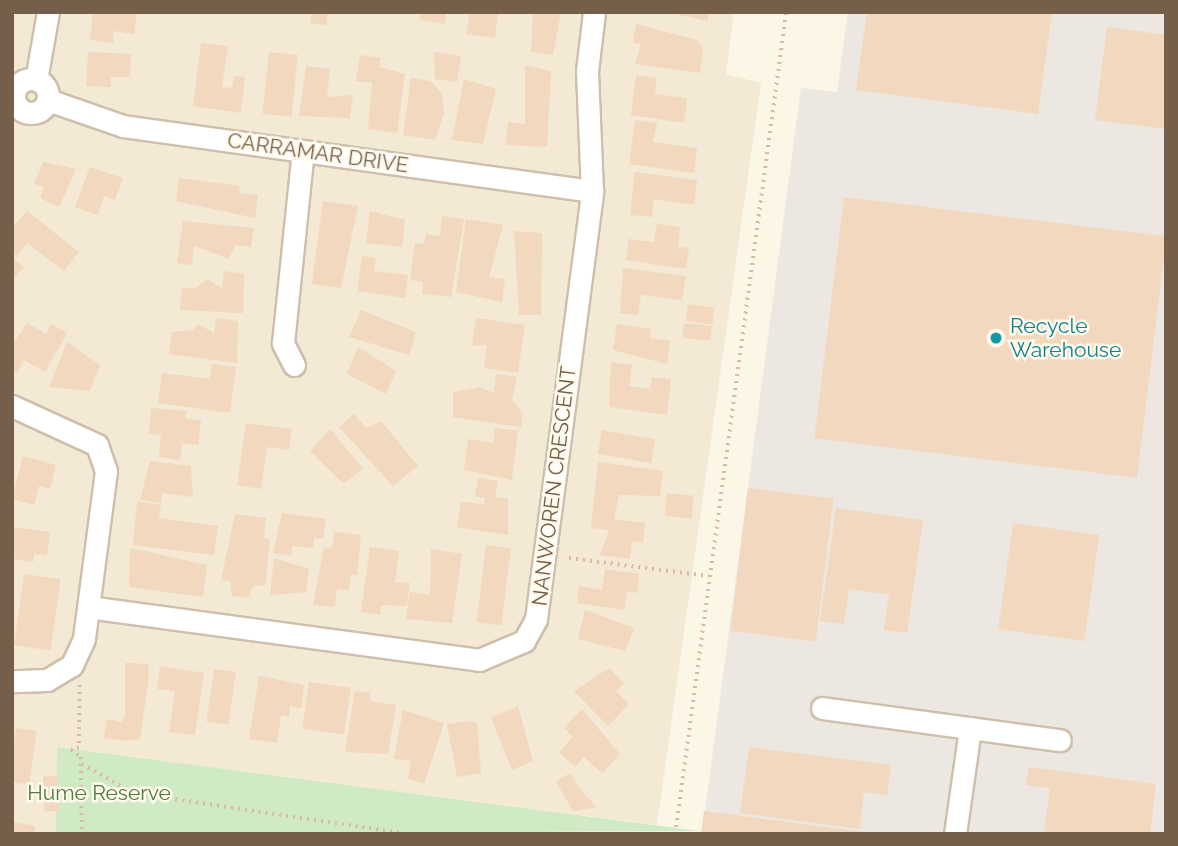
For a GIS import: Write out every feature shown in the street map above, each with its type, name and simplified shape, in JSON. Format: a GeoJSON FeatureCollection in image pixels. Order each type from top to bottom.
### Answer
{"type":"FeatureCollection","features":[{"type":"Feature","properties":{"kind":"street"},"geometry":{"type":"LineString","coordinates":[[36,80],[18,87],[15,99],[17,119],[40,110],[48,100],[36,80],[48,12]]}},
{"type":"Feature","properties":{"kind":"street","name":"NANWOREN CRESCENT"},"geometry":{"type":"LineString","coordinates":[[88,607],[479,660],[524,641],[536,619],[593,191],[587,71],[594,12]]}},
{"type":"Feature","properties":{"kind":"street","name":"CARRAMAR DRIVE"},"geometry":{"type":"LineString","coordinates":[[48,100],[123,127],[593,191]]}},
{"type":"Feature","properties":{"kind":"street"},"geometry":{"type":"LineString","coordinates":[[294,365],[282,342],[303,151]]}},
{"type":"Feature","properties":{"kind":"street"},"geometry":{"type":"LineString","coordinates":[[12,406],[97,445],[106,471],[84,639],[72,665],[47,680],[12,681]]}},
{"type":"Feature","properties":{"kind":"street"},"geometry":{"type":"LineString","coordinates":[[822,708],[1060,740]]}},
{"type":"Feature","properties":{"kind":"street"},"geometry":{"type":"LineString","coordinates":[[955,834],[970,728]]}},
{"type":"Feature","properties":{"kind":"path"},"geometry":{"type":"LineString","coordinates":[[675,834],[786,12]]}},
{"type":"Feature","properties":{"kind":"path"},"geometry":{"type":"LineString","coordinates":[[569,558],[709,576]]}},
{"type":"Feature","properties":{"kind":"path"},"geometry":{"type":"LineString","coordinates":[[84,677],[77,691],[79,748],[71,750],[82,764],[134,793],[407,834]]}},
{"type":"Feature","properties":{"kind":"path"},"geometry":{"type":"LineString","coordinates":[[82,764],[82,834]]}},
{"type":"Feature","properties":{"kind":"path"},"geometry":{"type":"LineString","coordinates":[[358,827],[358,834]]}},
{"type":"Feature","properties":{"kind":"shaded area"},"geometry":{"type":"Polygon","coordinates":[[[12,12],[734,12],[726,74],[761,83],[657,825],[57,747],[56,834],[12,834],[12,12]]]}},
{"type":"Feature","properties":{"kind":"shaded area"},"geometry":{"type":"Polygon","coordinates":[[[848,12],[1166,12],[1166,834],[702,834],[801,88],[837,92],[848,12]]]}},
{"type":"Feature","properties":{"kind":"green space","name":"Hume Reserve"},"geometry":{"type":"Polygon","coordinates":[[[57,747],[699,831],[56,834],[57,747]]]}},
{"type":"Feature","properties":{"kind":"building"},"geometry":{"type":"Polygon","coordinates":[[[93,12],[137,12],[134,34],[114,31],[113,43],[90,40],[93,12]]]}},
{"type":"Feature","properties":{"kind":"building"},"geometry":{"type":"Polygon","coordinates":[[[312,12],[328,12],[326,25],[310,23],[312,12]]]}},
{"type":"Feature","properties":{"kind":"building"},"geometry":{"type":"Polygon","coordinates":[[[421,12],[446,12],[445,24],[420,20],[421,12]]]}},
{"type":"Feature","properties":{"kind":"building"},"geometry":{"type":"Polygon","coordinates":[[[470,12],[498,12],[495,38],[466,34],[470,12]]]}},
{"type":"Feature","properties":{"kind":"building"},"geometry":{"type":"Polygon","coordinates":[[[533,12],[561,12],[553,55],[531,52],[533,12]]]}},
{"type":"Feature","properties":{"kind":"building"},"geometry":{"type":"Polygon","coordinates":[[[665,12],[709,12],[708,21],[665,12]]]}},
{"type":"Feature","properties":{"kind":"building"},"geometry":{"type":"Polygon","coordinates":[[[867,12],[1052,12],[1038,114],[856,90],[867,12]]]}},
{"type":"Feature","properties":{"kind":"building"},"geometry":{"type":"Polygon","coordinates":[[[636,24],[697,40],[703,49],[700,73],[635,64],[641,44],[633,43],[636,24]]]}},
{"type":"Feature","properties":{"kind":"building"},"geometry":{"type":"Polygon","coordinates":[[[1107,27],[1166,35],[1166,129],[1095,120],[1107,27]]]}},
{"type":"Feature","properties":{"kind":"building"},"geometry":{"type":"Polygon","coordinates":[[[201,43],[228,46],[222,87],[232,88],[234,76],[245,77],[241,113],[193,106],[201,43]]]}},
{"type":"Feature","properties":{"kind":"building"},"geometry":{"type":"Polygon","coordinates":[[[88,52],[131,54],[130,77],[111,77],[111,87],[86,86],[88,52]]]}},
{"type":"Feature","properties":{"kind":"building"},"geometry":{"type":"Polygon","coordinates":[[[269,52],[298,55],[291,117],[263,114],[269,52]]]}},
{"type":"Feature","properties":{"kind":"building"},"geometry":{"type":"Polygon","coordinates":[[[434,52],[461,56],[457,82],[435,79],[434,52]]]}},
{"type":"Feature","properties":{"kind":"building"},"geometry":{"type":"Polygon","coordinates":[[[360,55],[381,58],[379,67],[405,74],[397,133],[368,129],[372,83],[356,81],[360,55]]]}},
{"type":"Feature","properties":{"kind":"building"},"geometry":{"type":"Polygon","coordinates":[[[525,65],[551,71],[547,147],[506,145],[508,122],[525,124],[525,65]]]}},
{"type":"Feature","properties":{"kind":"building"},"geometry":{"type":"Polygon","coordinates":[[[306,66],[330,69],[327,97],[353,95],[350,118],[299,116],[306,66]]]}},
{"type":"Feature","properties":{"kind":"building"},"geometry":{"type":"Polygon","coordinates":[[[636,75],[657,78],[655,94],[687,98],[684,123],[631,115],[636,75]]]}},
{"type":"Feature","properties":{"kind":"building"},"geometry":{"type":"Polygon","coordinates":[[[411,78],[431,81],[442,94],[444,113],[435,140],[403,135],[411,78]]]}},
{"type":"Feature","properties":{"kind":"building"},"geometry":{"type":"Polygon","coordinates":[[[464,79],[496,89],[483,144],[452,140],[464,79]]]}},
{"type":"Feature","properties":{"kind":"building"},"geometry":{"type":"Polygon","coordinates":[[[635,120],[657,123],[653,142],[697,148],[694,173],[629,164],[635,120]]]}},
{"type":"Feature","properties":{"kind":"building"},"geometry":{"type":"Polygon","coordinates":[[[43,162],[76,169],[59,207],[40,198],[44,188],[34,183],[43,162]]]}},
{"type":"Feature","properties":{"kind":"building"},"geometry":{"type":"Polygon","coordinates":[[[90,167],[123,178],[115,200],[104,196],[98,215],[75,207],[90,167]]]}},
{"type":"Feature","properties":{"kind":"building"},"geometry":{"type":"Polygon","coordinates":[[[635,172],[697,180],[694,205],[654,199],[652,217],[630,215],[635,172]]]}},
{"type":"Feature","properties":{"kind":"building"},"geometry":{"type":"Polygon","coordinates":[[[179,178],[240,186],[239,193],[258,195],[255,218],[176,201],[179,178]]]}},
{"type":"Feature","properties":{"kind":"building","name":"Recycle Warehouse"},"geometry":{"type":"Polygon","coordinates":[[[844,197],[1166,237],[1137,478],[814,438],[844,197]]]}},
{"type":"Feature","properties":{"kind":"building"},"geometry":{"type":"Polygon","coordinates":[[[323,201],[358,206],[341,288],[312,284],[323,201]]]}},
{"type":"Feature","properties":{"kind":"building"},"geometry":{"type":"Polygon","coordinates":[[[27,211],[79,252],[64,271],[27,243],[17,256],[12,253],[12,227],[27,211]]]}},
{"type":"Feature","properties":{"kind":"building"},"geometry":{"type":"Polygon","coordinates":[[[370,211],[405,220],[402,247],[366,243],[370,211]]]}},
{"type":"Feature","properties":{"kind":"building"},"geometry":{"type":"Polygon","coordinates":[[[442,216],[464,219],[451,297],[422,294],[423,282],[410,280],[415,243],[424,244],[426,234],[440,236],[442,216]]]}},
{"type":"Feature","properties":{"kind":"building"},"geometry":{"type":"Polygon","coordinates":[[[466,219],[503,225],[489,277],[505,279],[502,302],[456,292],[466,219]]]}},
{"type":"Feature","properties":{"kind":"building"},"geometry":{"type":"Polygon","coordinates":[[[183,221],[254,228],[251,247],[235,245],[229,259],[194,246],[192,265],[177,263],[183,221]]]}},
{"type":"Feature","properties":{"kind":"building"},"geometry":{"type":"Polygon","coordinates":[[[657,224],[680,227],[678,247],[689,248],[686,269],[626,260],[629,239],[654,242],[657,224]]]}},
{"type":"Feature","properties":{"kind":"building"},"geometry":{"type":"Polygon","coordinates":[[[514,231],[542,233],[541,315],[519,315],[514,231]]]}},
{"type":"Feature","properties":{"kind":"building"},"geometry":{"type":"Polygon","coordinates":[[[362,256],[376,258],[374,271],[408,275],[405,298],[357,291],[362,256]]]}},
{"type":"Feature","properties":{"kind":"building"},"geometry":{"type":"Polygon","coordinates":[[[12,257],[24,267],[12,281],[12,257]]]}},
{"type":"Feature","properties":{"kind":"building"},"geometry":{"type":"Polygon","coordinates":[[[623,268],[686,276],[682,300],[641,295],[638,315],[620,313],[623,268]]]}},
{"type":"Feature","properties":{"kind":"building"},"geometry":{"type":"Polygon","coordinates":[[[224,271],[244,274],[243,313],[180,310],[182,287],[194,289],[207,279],[222,288],[224,271]]]}},
{"type":"Feature","properties":{"kind":"building"},"geometry":{"type":"Polygon","coordinates":[[[688,304],[715,308],[712,325],[686,321],[688,304]]]}},
{"type":"Feature","properties":{"kind":"building"},"geometry":{"type":"Polygon","coordinates":[[[361,310],[416,332],[409,355],[349,337],[361,310]]]}},
{"type":"Feature","properties":{"kind":"building"},"geometry":{"type":"Polygon","coordinates":[[[216,318],[238,321],[237,363],[169,354],[172,332],[193,330],[198,324],[214,333],[216,318]]]}},
{"type":"Feature","properties":{"kind":"building"},"geometry":{"type":"Polygon","coordinates":[[[476,318],[525,325],[518,373],[484,368],[487,345],[472,346],[476,318]]]}},
{"type":"Feature","properties":{"kind":"building"},"geometry":{"type":"Polygon","coordinates":[[[27,323],[46,334],[51,324],[67,333],[45,372],[24,360],[17,373],[12,371],[12,346],[27,323]]]}},
{"type":"Feature","properties":{"kind":"building"},"geometry":{"type":"Polygon","coordinates":[[[684,323],[712,326],[710,341],[682,338],[684,323]]]}},
{"type":"Feature","properties":{"kind":"building"},"geometry":{"type":"Polygon","coordinates":[[[617,324],[651,329],[650,338],[670,341],[667,364],[613,350],[617,324]]]}},
{"type":"Feature","properties":{"kind":"building"},"geometry":{"type":"Polygon","coordinates":[[[67,342],[100,365],[90,391],[49,387],[67,342]]]}},
{"type":"Feature","properties":{"kind":"building"},"geometry":{"type":"Polygon","coordinates":[[[358,347],[396,371],[386,394],[347,374],[358,347]]]}},
{"type":"Feature","properties":{"kind":"building"},"geometry":{"type":"Polygon","coordinates":[[[611,362],[632,365],[629,386],[650,389],[652,377],[671,379],[667,415],[609,407],[611,362]]]}},
{"type":"Feature","properties":{"kind":"building"},"geometry":{"type":"Polygon","coordinates":[[[212,364],[236,367],[230,413],[158,403],[162,373],[210,379],[212,364]]]}},
{"type":"Feature","properties":{"kind":"building"},"geometry":{"type":"Polygon","coordinates":[[[496,374],[517,377],[512,400],[523,413],[521,427],[453,417],[453,392],[480,387],[494,393],[496,374]]]}},
{"type":"Feature","properties":{"kind":"building"},"geometry":{"type":"Polygon","coordinates":[[[151,408],[187,411],[186,419],[201,420],[198,445],[182,443],[180,460],[159,457],[161,435],[149,434],[151,408]]]}},
{"type":"Feature","properties":{"kind":"building"},"geometry":{"type":"Polygon","coordinates":[[[354,414],[366,428],[381,421],[418,466],[393,486],[339,427],[354,414]]]}},
{"type":"Feature","properties":{"kind":"building"},"geometry":{"type":"Polygon","coordinates":[[[246,423],[292,429],[289,450],[267,447],[261,489],[237,485],[246,423]]]}},
{"type":"Feature","properties":{"kind":"building"},"geometry":{"type":"Polygon","coordinates":[[[495,428],[518,431],[512,480],[464,470],[468,439],[493,443],[495,428]]]}},
{"type":"Feature","properties":{"kind":"building"},"geometry":{"type":"Polygon","coordinates":[[[330,429],[363,468],[344,484],[310,451],[330,429]]]}},
{"type":"Feature","properties":{"kind":"building"},"geometry":{"type":"Polygon","coordinates":[[[602,430],[655,439],[651,463],[598,454],[602,430]]]}},
{"type":"Feature","properties":{"kind":"building"},"geometry":{"type":"Polygon","coordinates":[[[23,456],[56,465],[50,489],[39,486],[34,505],[12,499],[23,456]]]}},
{"type":"Feature","properties":{"kind":"building"},"geometry":{"type":"Polygon","coordinates":[[[150,461],[191,466],[193,497],[162,493],[161,503],[140,500],[150,461]]]}},
{"type":"Feature","properties":{"kind":"building"},"geometry":{"type":"Polygon","coordinates":[[[598,462],[663,471],[660,496],[619,495],[614,519],[645,523],[643,543],[632,541],[630,559],[600,555],[609,530],[591,528],[598,462]]]}},
{"type":"Feature","properties":{"kind":"building"},"geometry":{"type":"Polygon","coordinates":[[[478,478],[498,481],[495,497],[508,499],[508,535],[457,527],[461,501],[484,505],[485,498],[475,496],[478,478]]]}},
{"type":"Feature","properties":{"kind":"building"},"geometry":{"type":"Polygon","coordinates":[[[748,488],[833,498],[816,641],[730,631],[748,488]]]}},
{"type":"Feature","properties":{"kind":"building"},"geometry":{"type":"Polygon","coordinates":[[[667,493],[694,496],[691,519],[665,516],[667,493]]]}},
{"type":"Feature","properties":{"kind":"building"},"geometry":{"type":"Polygon","coordinates":[[[137,501],[161,505],[159,518],[218,526],[214,555],[133,545],[137,501]]]}},
{"type":"Feature","properties":{"kind":"building"},"geometry":{"type":"Polygon","coordinates":[[[836,508],[923,520],[907,633],[884,630],[889,594],[849,589],[844,624],[820,621],[836,508]]]}},
{"type":"Feature","properties":{"kind":"building"},"geometry":{"type":"Polygon","coordinates":[[[282,513],[326,519],[323,539],[314,538],[313,548],[293,546],[291,556],[273,553],[282,513]]]}},
{"type":"Feature","properties":{"kind":"building"},"geometry":{"type":"Polygon","coordinates":[[[235,514],[266,518],[264,538],[270,539],[265,586],[254,585],[248,598],[232,596],[230,581],[221,580],[235,514]]]}},
{"type":"Feature","properties":{"kind":"building"},"geometry":{"type":"Polygon","coordinates":[[[1013,523],[1099,535],[1084,641],[998,629],[1013,523]]]}},
{"type":"Feature","properties":{"kind":"building"},"geometry":{"type":"Polygon","coordinates":[[[14,527],[50,532],[47,555],[34,554],[33,562],[12,559],[14,527]]]}},
{"type":"Feature","properties":{"kind":"building"},"geometry":{"type":"Polygon","coordinates":[[[334,532],[361,535],[357,575],[351,574],[349,590],[337,589],[335,607],[313,605],[324,547],[332,548],[334,532]]]}},
{"type":"Feature","properties":{"kind":"building"},"geometry":{"type":"Polygon","coordinates":[[[486,545],[511,548],[501,625],[476,622],[486,545]]]}},
{"type":"Feature","properties":{"kind":"building"},"geometry":{"type":"Polygon","coordinates":[[[370,547],[399,551],[395,582],[410,583],[407,606],[381,605],[380,615],[361,612],[370,547]]]}},
{"type":"Feature","properties":{"kind":"building"},"geometry":{"type":"Polygon","coordinates":[[[130,548],[207,565],[203,597],[129,587],[130,548]]]}},
{"type":"Feature","properties":{"kind":"building"},"geometry":{"type":"Polygon","coordinates":[[[431,549],[462,554],[452,623],[406,619],[410,592],[430,595],[431,549]]]}},
{"type":"Feature","properties":{"kind":"building"},"geometry":{"type":"Polygon","coordinates":[[[274,558],[309,569],[306,592],[270,595],[274,558]]]}},
{"type":"Feature","properties":{"kind":"building"},"geometry":{"type":"Polygon","coordinates":[[[605,569],[639,574],[637,593],[627,591],[624,610],[577,603],[579,586],[602,590],[605,569]]]}},
{"type":"Feature","properties":{"kind":"building"},"geometry":{"type":"Polygon","coordinates":[[[24,574],[61,579],[51,650],[14,645],[24,574]]]}},
{"type":"Feature","properties":{"kind":"building"},"geometry":{"type":"Polygon","coordinates":[[[585,610],[634,628],[625,651],[578,639],[585,610]]]}},
{"type":"Feature","properties":{"kind":"building"},"geometry":{"type":"Polygon","coordinates":[[[125,663],[148,664],[149,677],[140,739],[127,741],[104,738],[107,719],[121,722],[125,716],[125,663]]]}},
{"type":"Feature","properties":{"kind":"building"},"geometry":{"type":"Polygon","coordinates":[[[160,666],[204,673],[195,735],[169,732],[175,691],[157,689],[160,666]]]}},
{"type":"Feature","properties":{"kind":"building"},"geometry":{"type":"Polygon","coordinates":[[[609,668],[624,683],[616,691],[629,704],[608,726],[574,691],[609,668]]]}},
{"type":"Feature","properties":{"kind":"building"},"geometry":{"type":"Polygon","coordinates":[[[214,669],[236,672],[228,725],[207,721],[214,669]]]}},
{"type":"Feature","properties":{"kind":"building"},"geometry":{"type":"Polygon","coordinates":[[[259,676],[304,685],[301,708],[290,706],[289,717],[281,715],[277,743],[249,739],[259,676]]]}},
{"type":"Feature","properties":{"kind":"building"},"geometry":{"type":"Polygon","coordinates":[[[309,682],[351,688],[344,734],[302,729],[309,682]]]}},
{"type":"Feature","properties":{"kind":"building"},"geometry":{"type":"Polygon","coordinates":[[[355,691],[371,693],[370,701],[396,705],[388,754],[345,752],[355,691]]]}},
{"type":"Feature","properties":{"kind":"building"},"geometry":{"type":"Polygon","coordinates":[[[518,706],[533,761],[512,770],[491,718],[518,706]]]}},
{"type":"Feature","properties":{"kind":"building"},"geometry":{"type":"Polygon","coordinates":[[[582,709],[620,754],[602,773],[584,757],[575,767],[559,752],[573,737],[564,728],[582,709]]]}},
{"type":"Feature","properties":{"kind":"building"},"geometry":{"type":"Polygon","coordinates":[[[403,710],[444,723],[424,784],[408,778],[411,761],[394,759],[403,710]]]}},
{"type":"Feature","properties":{"kind":"building"},"geometry":{"type":"Polygon","coordinates":[[[466,721],[477,723],[481,773],[457,777],[447,724],[466,721]]]}},
{"type":"Feature","properties":{"kind":"building"},"geometry":{"type":"Polygon","coordinates":[[[16,728],[37,731],[29,784],[12,782],[16,728]]]}},
{"type":"Feature","properties":{"kind":"building"},"geometry":{"type":"Polygon","coordinates":[[[749,747],[891,765],[887,795],[864,792],[860,829],[740,813],[749,747]]]}},
{"type":"Feature","properties":{"kind":"building"},"geometry":{"type":"Polygon","coordinates":[[[1029,767],[1156,784],[1150,834],[1044,834],[1050,788],[1026,785],[1029,767]]]}},
{"type":"Feature","properties":{"kind":"building"},"geometry":{"type":"Polygon","coordinates":[[[570,773],[582,792],[597,807],[573,811],[556,782],[570,773]]]}},
{"type":"Feature","properties":{"kind":"building"},"geometry":{"type":"Polygon","coordinates":[[[58,776],[59,811],[44,812],[43,777],[58,776]]]}},
{"type":"Feature","properties":{"kind":"building"},"geometry":{"type":"Polygon","coordinates":[[[704,811],[863,832],[863,834],[701,834],[704,811]]]}},
{"type":"Feature","properties":{"kind":"building"},"geometry":{"type":"Polygon","coordinates":[[[12,822],[35,826],[34,834],[12,834],[12,822]]]}},
{"type":"Feature","properties":{"kind":"place","name":"Recycle Warehouse"},"geometry":{"type":"Point","coordinates":[996,338]}}]}
